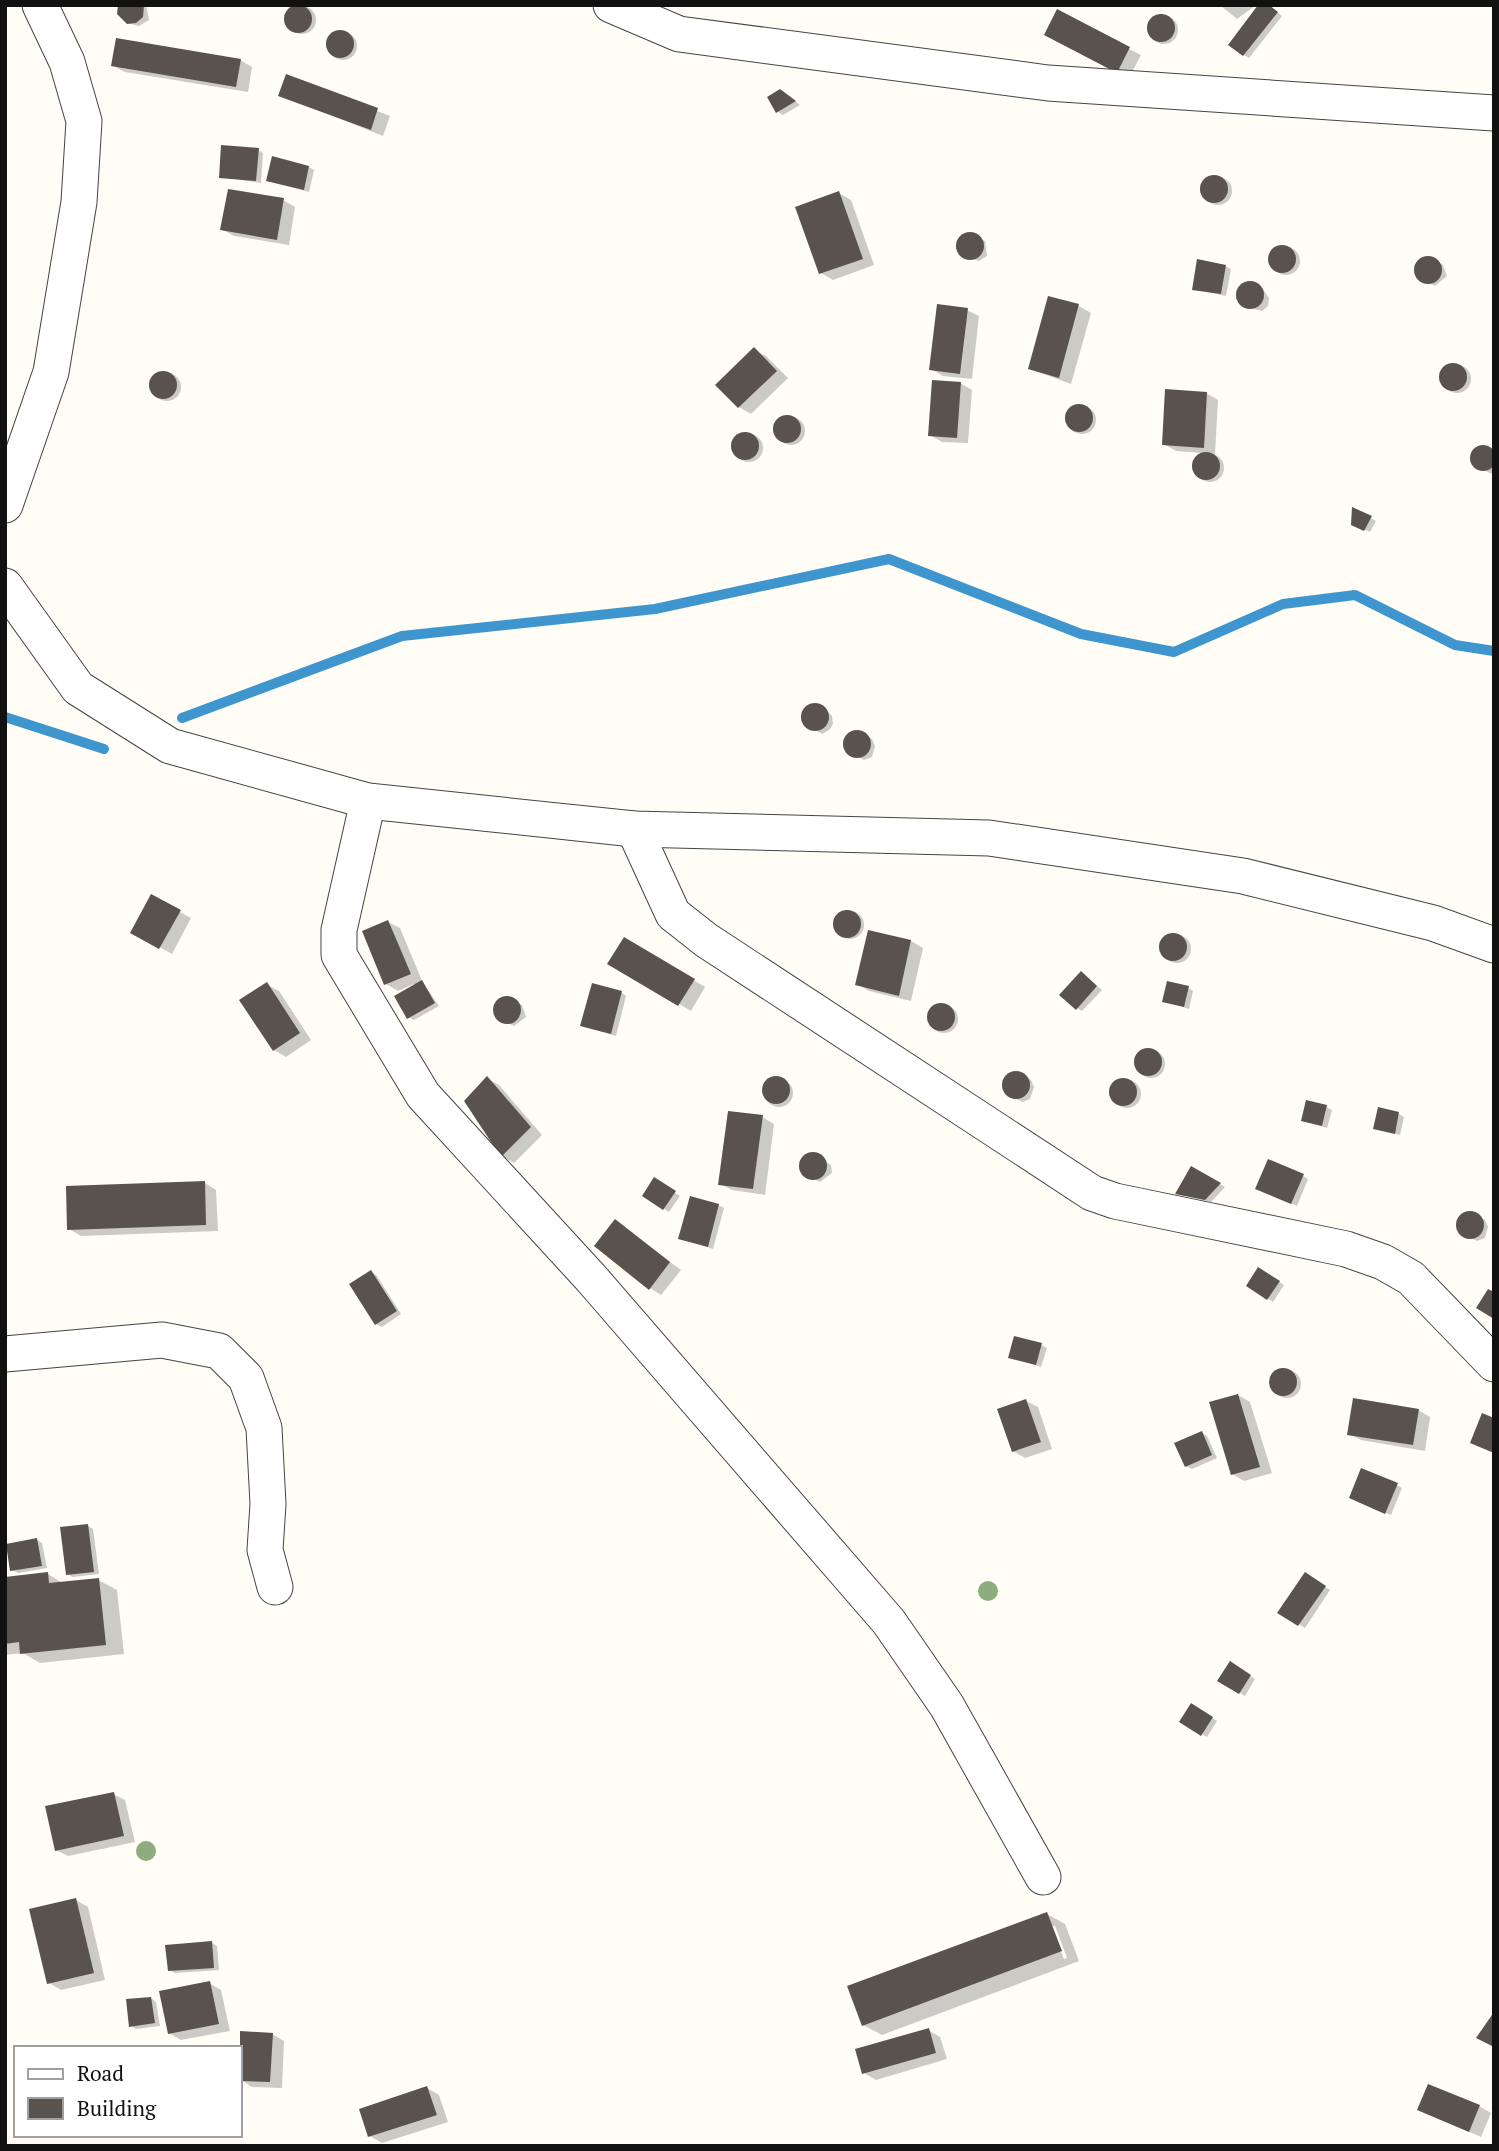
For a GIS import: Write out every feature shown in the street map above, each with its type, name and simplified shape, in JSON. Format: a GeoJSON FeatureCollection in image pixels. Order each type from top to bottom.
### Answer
{"type":"FeatureCollection","features":[{"type":"Feature","properties":{"kind":"street"},"geometry":{"type":"LineString","coordinates":[[5,505],[51,372],[79,202],[84,121],[67,62],[40,5]]}},
{"type":"Feature","properties":{"kind":"street"},"geometry":{"type":"LineString","coordinates":[[611,5],[679,34],[1048,83],[1494,113]]}},
{"type":"Feature","properties":{"kind":"street"},"geometry":{"type":"LineString","coordinates":[[5,586],[78,688],[170,746],[368,801],[634,829],[989,838],[1243,876],[1433,923],[1494,946]]}},
{"type":"Feature","properties":{"kind":"street"},"geometry":{"type":"LineString","coordinates":[[368,801],[339,930],[339,955],[423,1095],[591,1278],[889,1622],[947,1706],[1043,1877]]}},
{"type":"Feature","properties":{"kind":"street"},"geometry":{"type":"LineString","coordinates":[[634,829],[673,914],[740,963],[1092,1193],[1115,1201],[1346,1249],[1383,1262],[1412,1278],[1494,1364]]}},
{"type":"Feature","properties":{"kind":"street"},"geometry":{"type":"LineString","coordinates":[[5,1354],[162,1340],[219,1351],[246,1378],[264,1428],[268,1504],[265,1550],[275,1587]]}},
{"type":"Feature","properties":{"kind":"building"},"geometry":{"type":"Polygon","coordinates":[[[118,5],[144,5],[143,17],[136,23],[127,24],[117,14],[118,5]]]}},
{"type":"Feature","properties":{"kind":"building"},"geometry":{"type":"Polygon","coordinates":[[[298,5],[308,9],[312,19],[308,29],[298,33],[288,29],[284,19],[288,9],[298,5]]]}},
{"type":"Feature","properties":{"kind":"building"},"geometry":{"type":"Polygon","coordinates":[[[1258,5],[1269,5],[1278,12],[1243,56],[1228,45],[1258,5]]]}},
{"type":"Feature","properties":{"kind":"building"},"geometry":{"type":"Polygon","coordinates":[[[1057,9],[1130,47],[1117,73],[1044,35],[1057,9]]]}},
{"type":"Feature","properties":{"kind":"building"},"geometry":{"type":"Polygon","coordinates":[[[1161,14],[1171,18],[1175,28],[1171,38],[1161,42],[1151,38],[1147,28],[1151,18],[1161,14]]]}},
{"type":"Feature","properties":{"kind":"building"},"geometry":{"type":"Polygon","coordinates":[[[340,30],[350,34],[354,44],[350,54],[340,58],[330,54],[326,44],[330,34],[340,30]]]}},
{"type":"Feature","properties":{"kind":"building"},"geometry":{"type":"Polygon","coordinates":[[[116,38],[241,59],[236,87],[111,66],[116,38]]]}},
{"type":"Feature","properties":{"kind":"building"},"geometry":{"type":"Polygon","coordinates":[[[286,74],[378,108],[371,130],[278,96],[286,74]]]}},
{"type":"Feature","properties":{"kind":"building"},"geometry":{"type":"Polygon","coordinates":[[[780,89],[796,101],[776,113],[767,97],[780,89]]]}},
{"type":"Feature","properties":{"kind":"building"},"geometry":{"type":"Polygon","coordinates":[[[221,145],[259,148],[256,181],[219,178],[221,145]]]}},
{"type":"Feature","properties":{"kind":"building"},"geometry":{"type":"Polygon","coordinates":[[[272,156],[309,166],[304,190],[266,181],[272,156]]]}},
{"type":"Feature","properties":{"kind":"building"},"geometry":{"type":"Polygon","coordinates":[[[1214,175],[1224,179],[1228,189],[1224,199],[1214,203],[1204,199],[1200,189],[1204,179],[1214,175]]]}},
{"type":"Feature","properties":{"kind":"building"},"geometry":{"type":"Polygon","coordinates":[[[228,189],[284,198],[277,240],[220,230],[228,189]]]}},
{"type":"Feature","properties":{"kind":"building"},"geometry":{"type":"Polygon","coordinates":[[[839,191],[863,259],[819,274],[795,207],[839,191]]]}},
{"type":"Feature","properties":{"kind":"building"},"geometry":{"type":"Polygon","coordinates":[[[970,232],[980,236],[984,246],[980,256],[970,260],[960,256],[956,246],[960,236],[970,232]]]}},
{"type":"Feature","properties":{"kind":"building"},"geometry":{"type":"Polygon","coordinates":[[[1282,245],[1292,249],[1296,259],[1292,269],[1282,273],[1272,269],[1268,259],[1272,249],[1282,245]]]}},
{"type":"Feature","properties":{"kind":"building"},"geometry":{"type":"Polygon","coordinates":[[[1428,256],[1438,260],[1442,270],[1438,280],[1428,284],[1418,280],[1414,270],[1418,260],[1428,256]]]}},
{"type":"Feature","properties":{"kind":"building"},"geometry":{"type":"Polygon","coordinates":[[[1197,259],[1226,265],[1221,294],[1192,290],[1197,259]]]}},
{"type":"Feature","properties":{"kind":"building"},"geometry":{"type":"Polygon","coordinates":[[[1250,281],[1260,285],[1264,295],[1260,305],[1250,309],[1240,305],[1236,295],[1240,285],[1250,281]]]}},
{"type":"Feature","properties":{"kind":"building"},"geometry":{"type":"Polygon","coordinates":[[[1048,296],[1079,304],[1059,378],[1028,369],[1048,296]]]}},
{"type":"Feature","properties":{"kind":"building"},"geometry":{"type":"Polygon","coordinates":[[[937,304],[968,308],[960,374],[929,370],[937,304]]]}},
{"type":"Feature","properties":{"kind":"building"},"geometry":{"type":"Polygon","coordinates":[[[754,347],[777,371],[738,408],[715,385],[754,347]]]}},
{"type":"Feature","properties":{"kind":"building"},"geometry":{"type":"Polygon","coordinates":[[[1453,363],[1463,367],[1467,377],[1463,387],[1453,391],[1443,387],[1439,377],[1443,367],[1453,363]]]}},
{"type":"Feature","properties":{"kind":"building"},"geometry":{"type":"Polygon","coordinates":[[[163,371],[173,375],[177,385],[173,395],[163,399],[153,395],[149,385],[153,375],[163,371]]]}},
{"type":"Feature","properties":{"kind":"building"},"geometry":{"type":"Polygon","coordinates":[[[932,380],[961,382],[957,438],[928,436],[932,380]]]}},
{"type":"Feature","properties":{"kind":"building"},"geometry":{"type":"Polygon","coordinates":[[[1165,389],[1207,392],[1204,448],[1162,445],[1165,389]]]}},
{"type":"Feature","properties":{"kind":"building"},"geometry":{"type":"Polygon","coordinates":[[[1079,404],[1089,408],[1093,418],[1089,428],[1079,432],[1069,428],[1065,418],[1069,408],[1079,404]]]}},
{"type":"Feature","properties":{"kind":"building"},"geometry":{"type":"Polygon","coordinates":[[[787,415],[797,419],[801,429],[797,439],[787,443],[777,439],[773,429],[777,419],[787,415]]]}},
{"type":"Feature","properties":{"kind":"building"},"geometry":{"type":"Polygon","coordinates":[[[745,432],[755,436],[759,446],[755,456],[745,460],[735,456],[731,446],[735,436],[745,432]]]}},
{"type":"Feature","properties":{"kind":"building"},"geometry":{"type":"Polygon","coordinates":[[[1483,445],[1492,449],[1496,458],[1492,467],[1483,471],[1474,467],[1470,458],[1474,449],[1483,445]]]}},
{"type":"Feature","properties":{"kind":"building"},"geometry":{"type":"Polygon","coordinates":[[[1206,452],[1216,456],[1220,466],[1216,476],[1206,480],[1196,476],[1192,466],[1196,456],[1206,452]]]}},
{"type":"Feature","properties":{"kind":"building"},"geometry":{"type":"Polygon","coordinates":[[[1352,507],[1372,516],[1364,531],[1351,525],[1352,507]]]}},
{"type":"Feature","properties":{"kind":"building"},"geometry":{"type":"Polygon","coordinates":[[[815,703],[825,707],[829,717],[825,727],[815,731],[805,727],[801,717],[805,707],[815,703]]]}},
{"type":"Feature","properties":{"kind":"building"},"geometry":{"type":"Polygon","coordinates":[[[857,730],[867,734],[871,744],[867,754],[857,758],[847,754],[843,744],[847,734],[857,730]]]}},
{"type":"Feature","properties":{"kind":"building"},"geometry":{"type":"Polygon","coordinates":[[[151,894],[181,910],[159,949],[130,933],[151,894]]]}},
{"type":"Feature","properties":{"kind":"building"},"geometry":{"type":"Polygon","coordinates":[[[847,910],[857,914],[861,924],[857,934],[847,938],[837,934],[833,924],[837,914],[847,910]]]}},
{"type":"Feature","properties":{"kind":"building"},"geometry":{"type":"Polygon","coordinates":[[[388,920],[411,974],[384,985],[362,931],[388,920]]]}},
{"type":"Feature","properties":{"kind":"building"},"geometry":{"type":"Polygon","coordinates":[[[868,930],[911,940],[899,996],[855,985],[868,930]]]}},
{"type":"Feature","properties":{"kind":"building"},"geometry":{"type":"Polygon","coordinates":[[[1173,933],[1183,937],[1187,947],[1183,957],[1173,961],[1163,957],[1159,947],[1163,937],[1173,933]]]}},
{"type":"Feature","properties":{"kind":"building"},"geometry":{"type":"Polygon","coordinates":[[[624,937],[695,979],[678,1006],[607,964],[624,937]]]}},
{"type":"Feature","properties":{"kind":"building"},"geometry":{"type":"Polygon","coordinates":[[[1081,971],[1097,986],[1076,1010],[1059,995],[1081,971]]]}},
{"type":"Feature","properties":{"kind":"building"},"geometry":{"type":"Polygon","coordinates":[[[422,980],[435,1003],[407,1019],[394,996],[422,980]]]}},
{"type":"Feature","properties":{"kind":"building"},"geometry":{"type":"Polygon","coordinates":[[[1167,981],[1189,986],[1184,1007],[1162,1002],[1167,981]]]}},
{"type":"Feature","properties":{"kind":"building"},"geometry":{"type":"Polygon","coordinates":[[[267,982],[300,1033],[273,1051],[239,1000],[267,982]]]}},
{"type":"Feature","properties":{"kind":"building"},"geometry":{"type":"Polygon","coordinates":[[[592,983],[622,991],[611,1034],[580,1026],[592,983]]]}},
{"type":"Feature","properties":{"kind":"building"},"geometry":{"type":"Polygon","coordinates":[[[507,996],[517,1000],[521,1010],[517,1020],[507,1024],[497,1020],[493,1010],[497,1000],[507,996]]]}},
{"type":"Feature","properties":{"kind":"building"},"geometry":{"type":"Polygon","coordinates":[[[941,1003],[951,1007],[955,1017],[951,1027],[941,1031],[931,1027],[927,1017],[931,1007],[941,1003]]]}},
{"type":"Feature","properties":{"kind":"building"},"geometry":{"type":"Polygon","coordinates":[[[1148,1048],[1158,1052],[1162,1062],[1158,1072],[1148,1076],[1138,1072],[1134,1062],[1138,1052],[1148,1048]]]}},
{"type":"Feature","properties":{"kind":"building"},"geometry":{"type":"Polygon","coordinates":[[[1016,1071],[1026,1075],[1030,1085],[1026,1095],[1016,1099],[1006,1095],[1002,1085],[1006,1075],[1016,1071]]]}},
{"type":"Feature","properties":{"kind":"building"},"geometry":{"type":"Polygon","coordinates":[[[487,1076],[531,1127],[501,1157],[464,1101],[487,1076]]]}},
{"type":"Feature","properties":{"kind":"building"},"geometry":{"type":"Polygon","coordinates":[[[776,1076],[786,1080],[790,1090],[786,1100],[776,1104],[766,1100],[762,1090],[766,1080],[776,1076]]]}},
{"type":"Feature","properties":{"kind":"building"},"geometry":{"type":"Polygon","coordinates":[[[1123,1078],[1133,1082],[1137,1092],[1133,1102],[1123,1106],[1113,1102],[1109,1092],[1113,1082],[1123,1078]]]}},
{"type":"Feature","properties":{"kind":"building"},"geometry":{"type":"Polygon","coordinates":[[[1306,1100],[1327,1105],[1322,1126],[1301,1121],[1306,1100]]]}},
{"type":"Feature","properties":{"kind":"building"},"geometry":{"type":"Polygon","coordinates":[[[1378,1107],[1399,1112],[1395,1134],[1373,1129],[1378,1107]]]}},
{"type":"Feature","properties":{"kind":"building"},"geometry":{"type":"Polygon","coordinates":[[[728,1111],[763,1115],[753,1189],[718,1185],[728,1111]]]}},
{"type":"Feature","properties":{"kind":"building"},"geometry":{"type":"Polygon","coordinates":[[[813,1152],[823,1156],[827,1166],[823,1176],[813,1180],[803,1176],[799,1166],[803,1156],[813,1152]]]}},
{"type":"Feature","properties":{"kind":"building"},"geometry":{"type":"Polygon","coordinates":[[[1268,1159],[1304,1174],[1291,1204],[1255,1189],[1268,1159]]]}},
{"type":"Feature","properties":{"kind":"building"},"geometry":{"type":"Polygon","coordinates":[[[1191,1166],[1221,1183],[1205,1200],[1175,1194],[1191,1166]]]}},
{"type":"Feature","properties":{"kind":"building"},"geometry":{"type":"Polygon","coordinates":[[[654,1177],[676,1191],[663,1210],[642,1196],[654,1177]]]}},
{"type":"Feature","properties":{"kind":"building"},"geometry":{"type":"Polygon","coordinates":[[[205,1181],[206,1225],[67,1230],[66,1186],[205,1181]]]}},
{"type":"Feature","properties":{"kind":"building"},"geometry":{"type":"Polygon","coordinates":[[[690,1196],[719,1204],[708,1247],[678,1239],[690,1196]]]}},
{"type":"Feature","properties":{"kind":"building"},"geometry":{"type":"Polygon","coordinates":[[[1470,1211],[1480,1215],[1484,1225],[1480,1235],[1470,1239],[1460,1235],[1456,1225],[1460,1215],[1470,1211]]]}},
{"type":"Feature","properties":{"kind":"building"},"geometry":{"type":"Polygon","coordinates":[[[615,1219],[670,1262],[649,1290],[594,1246],[615,1219]]]}},
{"type":"Feature","properties":{"kind":"building"},"geometry":{"type":"Polygon","coordinates":[[[1258,1267],[1280,1281],[1267,1300],[1246,1286],[1258,1267]]]}},
{"type":"Feature","properties":{"kind":"building"},"geometry":{"type":"Polygon","coordinates":[[[371,1270],[397,1311],[375,1325],[349,1284],[371,1270]]]}},
{"type":"Feature","properties":{"kind":"building"},"geometry":{"type":"Polygon","coordinates":[[[1488,1289],[1494,1292],[1494,1319],[1476,1308],[1488,1289]]]}},
{"type":"Feature","properties":{"kind":"building"},"geometry":{"type":"Polygon","coordinates":[[[1014,1336],[1042,1343],[1036,1365],[1008,1358],[1014,1336]]]}},
{"type":"Feature","properties":{"kind":"building"},"geometry":{"type":"Polygon","coordinates":[[[1283,1368],[1293,1372],[1297,1382],[1293,1392],[1283,1396],[1273,1392],[1269,1382],[1273,1372],[1283,1368]]]}},
{"type":"Feature","properties":{"kind":"building"},"geometry":{"type":"Polygon","coordinates":[[[1238,1394],[1260,1467],[1231,1475],[1209,1402],[1238,1394]]]}},
{"type":"Feature","properties":{"kind":"building"},"geometry":{"type":"Polygon","coordinates":[[[1353,1398],[1419,1409],[1413,1445],[1347,1435],[1353,1398]]]}},
{"type":"Feature","properties":{"kind":"building"},"geometry":{"type":"Polygon","coordinates":[[[1026,1399],[1041,1442],[1012,1452],[997,1409],[1026,1399]]]}},
{"type":"Feature","properties":{"kind":"building"},"geometry":{"type":"Polygon","coordinates":[[[1482,1413],[1494,1418],[1494,1453],[1470,1443],[1482,1413]]]}},
{"type":"Feature","properties":{"kind":"building"},"geometry":{"type":"Polygon","coordinates":[[[1202,1431],[1212,1455],[1185,1467],[1174,1443],[1202,1431]]]}},
{"type":"Feature","properties":{"kind":"building"},"geometry":{"type":"Polygon","coordinates":[[[1361,1468],[1398,1483],[1385,1514],[1349,1498],[1361,1468]]]}},
{"type":"Feature","properties":{"kind":"building"},"geometry":{"type":"Polygon","coordinates":[[[88,1524],[94,1572],[66,1575],[60,1527],[88,1524]]]}},
{"type":"Feature","properties":{"kind":"building"},"geometry":{"type":"Polygon","coordinates":[[[37,1538],[42,1566],[10,1571],[6,1544],[37,1538]]]}},
{"type":"Feature","properties":{"kind":"building"},"geometry":{"type":"Polygon","coordinates":[[[48,1572],[49,1583],[99,1578],[106,1645],[20,1654],[19,1642],[5,1644],[5,1577],[48,1572]]]}},
{"type":"Feature","properties":{"kind":"building"},"geometry":{"type":"Polygon","coordinates":[[[1305,1572],[1326,1586],[1298,1626],[1277,1613],[1305,1572]]]}},
{"type":"Feature","properties":{"kind":"building"},"geometry":{"type":"Polygon","coordinates":[[[1230,1661],[1251,1675],[1239,1694],[1217,1681],[1230,1661]]]}},
{"type":"Feature","properties":{"kind":"building"},"geometry":{"type":"Polygon","coordinates":[[[1191,1703],[1213,1717],[1201,1736],[1179,1722],[1191,1703]]]}},
{"type":"Feature","properties":{"kind":"building"},"geometry":{"type":"Polygon","coordinates":[[[114,1792],[124,1836],[55,1851],[45,1806],[114,1792]]]}},
{"type":"Feature","properties":{"kind":"building"},"geometry":{"type":"Polygon","coordinates":[[[76,1898],[94,1973],[47,1984],[29,1909],[76,1898]]]}},
{"type":"Feature","properties":{"kind":"building"},"geometry":{"type":"Polygon","coordinates":[[[1047,1912],[1062,1951],[862,2026],[847,1986],[1047,1912]]]}},
{"type":"Feature","properties":{"kind":"building"},"geometry":{"type":"Polygon","coordinates":[[[212,1941],[214,1968],[168,1971],[165,1945],[212,1941]]]}},
{"type":"Feature","properties":{"kind":"building"},"geometry":{"type":"Polygon","coordinates":[[[210,1981],[219,2024],[168,2034],[159,1991],[210,1981]]]}},
{"type":"Feature","properties":{"kind":"building"},"geometry":{"type":"Polygon","coordinates":[[[151,1997],[155,2023],[129,2027],[126,1999],[151,1997]]]}},
{"type":"Feature","properties":{"kind":"building"},"geometry":{"type":"Polygon","coordinates":[[[1494,2012],[1494,2047],[1476,2038],[1494,2012]]]}},
{"type":"Feature","properties":{"kind":"building"},"geometry":{"type":"Polygon","coordinates":[[[929,2028],[936,2053],[862,2074],[855,2049],[929,2028]]]}},
{"type":"Feature","properties":{"kind":"building"},"geometry":{"type":"Polygon","coordinates":[[[240,2031],[273,2033],[270,2082],[242,2081],[240,2031]]]}},
{"type":"Feature","properties":{"kind":"building"},"geometry":{"type":"Polygon","coordinates":[[[1428,2084],[1480,2105],[1469,2132],[1417,2110],[1428,2084]]]}},
{"type":"Feature","properties":{"kind":"building"},"geometry":{"type":"Polygon","coordinates":[[[427,2086],[437,2115],[368,2137],[359,2109],[427,2086]]]}},
{"type":"Feature","properties":{"kind":"waterway"},"geometry":{"type":"LineString","coordinates":[[182,718],[402,636],[655,609],[889,559],[1081,634],[1174,652],[1283,604],[1355,595],[1455,645],[1494,651]]}},
{"type":"Feature","properties":{"kind":"waterway"},"geometry":{"type":"LineString","coordinates":[[5,717],[104,749]]}}]}
